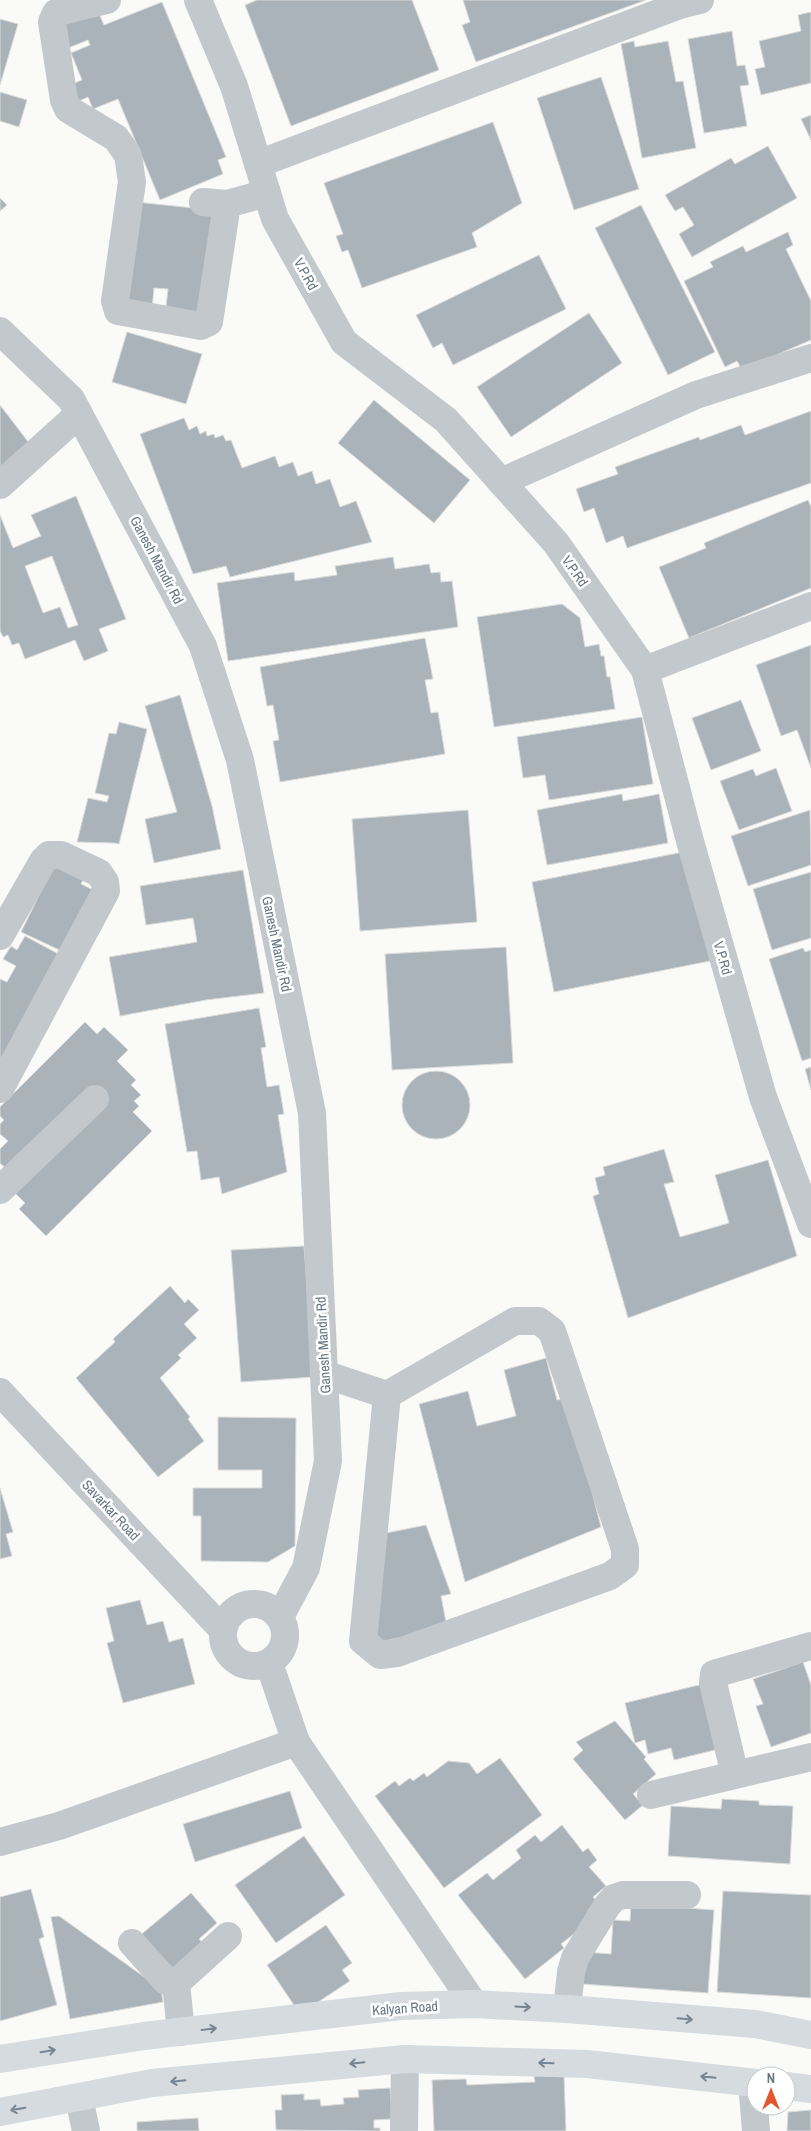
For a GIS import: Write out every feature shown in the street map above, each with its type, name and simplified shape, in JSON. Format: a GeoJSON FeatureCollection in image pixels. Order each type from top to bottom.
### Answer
{"type":"FeatureCollection","features":[{"type":"Feature","properties":{"kind":"main road","name":"Kalyan Road"},"geometry":{"type":"LineString","coordinates":[[0,2059],[181,2032],[402,2006],[474,2004],[568,2009],[755,2024],[811,2035]]}},
{"type":"Feature","properties":{"kind":"main road"},"geometry":{"type":"LineString","coordinates":[[0,2112],[152,2083],[406,2059],[587,2064],[746,2082]]}},
{"type":"Feature","properties":{"kind":"main road"},"geometry":{"type":"LineString","coordinates":[[796,2087],[811,2089]]}},
{"type":"Feature","properties":{"kind":"street"},"geometry":{"type":"LineString","coordinates":[[107,0],[73,4],[56,13],[52,22],[64,100],[68,109],[116,138],[128,155],[132,182],[115,301],[118,311],[124,314],[201,326],[209,322],[215,203],[267,193]]}},
{"type":"Feature","properties":{"kind":"street","name":"V.P.Rd"},"geometry":{"type":"LineString","coordinates":[[198,0],[234,86],[275,218],[344,342],[446,420],[556,544],[645,670],[690,841],[763,1097],[810,1215]]}},
{"type":"Feature","properties":{"kind":"street"},"geometry":{"type":"LineString","coordinates":[[258,164],[680,5],[700,0]]}},
{"type":"Feature","properties":{"kind":"street","name":"Ganesh Mandir Rd"},"geometry":{"type":"LineString","coordinates":[[0,331],[70,399],[203,646],[240,760],[312,1113],[328,1461],[306,1568],[280,1617]]}},
{"type":"Feature","properties":{"kind":"street"},"geometry":{"type":"LineString","coordinates":[[501,482],[696,394],[811,358]]}},
{"type":"Feature","properties":{"kind":"street"},"geometry":{"type":"LineString","coordinates":[[0,485],[78,414]]}},
{"type":"Feature","properties":{"kind":"street"},"geometry":{"type":"LineString","coordinates":[[645,670],[811,606]]}},
{"type":"Feature","properties":{"kind":"street"},"geometry":{"type":"LineString","coordinates":[[0,936],[43,860],[49,855],[61,854],[99,873],[105,882],[106,891],[0,1089]]}},
{"type":"Feature","properties":{"kind":"street"},"geometry":{"type":"LineString","coordinates":[[0,1190],[94,1099]]}},
{"type":"Feature","properties":{"kind":"street"},"geometry":{"type":"LineString","coordinates":[[324,1374],[387,1395],[515,1321],[539,1321],[552,1331],[625,1549],[624,1565],[610,1576],[397,1653],[380,1654],[363,1641],[387,1395]]}},
{"type":"Feature","properties":{"kind":"street","name":"Savarkar Road"},"geometry":{"type":"LineString","coordinates":[[0,1392],[222,1629]]}},
{"type":"Feature","properties":{"kind":"street"},"geometry":{"type":"LineString","coordinates":[[252,1604],[263,1605],[280,1617],[284,1627],[283,1647],[269,1663],[249,1666],[239,1664],[231,1658],[225,1649],[222,1629],[226,1619],[233,1611],[242,1606],[252,1604]]}},
{"type":"Feature","properties":{"kind":"street"},"geometry":{"type":"LineString","coordinates":[[735,1775],[713,1683],[714,1674],[811,1646]]}},
{"type":"Feature","properties":{"kind":"street"},"geometry":{"type":"LineString","coordinates":[[269,1663],[296,1742],[474,2004]]}},
{"type":"Feature","properties":{"kind":"street"},"geometry":{"type":"LineString","coordinates":[[0,1842],[59,1826],[296,1742]]}},
{"type":"Feature","properties":{"kind":"street"},"geometry":{"type":"LineString","coordinates":[[651,1795],[811,1757]]}},
{"type":"Feature","properties":{"kind":"street"},"geometry":{"type":"LineString","coordinates":[[568,2009],[572,1972],[576,1958],[607,1906],[614,1898],[623,1895],[687,1895]]}},
{"type":"Feature","properties":{"kind":"street"},"geometry":{"type":"LineString","coordinates":[[176,1983],[228,1936]]}},
{"type":"Feature","properties":{"kind":"street"},"geometry":{"type":"LineString","coordinates":[[132,1943],[166,1981],[176,1983]]}},
{"type":"Feature","properties":{"kind":"street"},"geometry":{"type":"LineString","coordinates":[[176,1983],[181,2032]]}},
{"type":"Feature","properties":{"kind":"street"},"geometry":{"type":"LineString","coordinates":[[404,2131],[406,2059]]}},
{"type":"Feature","properties":{"kind":"street"},"geometry":{"type":"LineString","coordinates":[[78,2098],[86,2131]]}},
{"type":"Feature","properties":{"kind":"street"},"geometry":{"type":"LineString","coordinates":[[755,2116],[756,2131]]}},
{"type":"Feature","properties":{"kind":"building"},"geometry":{"type":"Polygon","coordinates":[[[257,0],[412,0],[439,70],[291,126],[245,5],[257,0]]]}},
{"type":"Feature","properties":{"kind":"building"},"geometry":{"type":"Polygon","coordinates":[[[463,0],[646,0],[476,62],[462,25],[470,22],[463,0]]]}},
{"type":"Feature","properties":{"kind":"building"},"geometry":{"type":"Polygon","coordinates":[[[162,2],[226,157],[218,160],[223,174],[160,200],[118,99],[93,109],[88,97],[72,104],[65,87],[82,80],[71,53],[90,45],[88,40],[68,48],[59,25],[97,9],[104,25],[162,2]]]}},
{"type":"Feature","properties":{"kind":"building"},"geometry":{"type":"Polygon","coordinates":[[[811,12],[811,83],[761,95],[755,69],[765,67],[759,41],[801,31],[798,15],[811,12]]]}},
{"type":"Feature","properties":{"kind":"building"},"geometry":{"type":"Polygon","coordinates":[[[0,19],[18,24],[0,85],[0,19]]]}},
{"type":"Feature","properties":{"kind":"building"},"geometry":{"type":"Polygon","coordinates":[[[732,31],[737,66],[745,65],[749,85],[740,86],[747,126],[704,133],[688,39],[732,31]]]}},
{"type":"Feature","properties":{"kind":"building"},"geometry":{"type":"Polygon","coordinates":[[[634,41],[635,47],[668,41],[676,82],[683,81],[696,148],[642,158],[621,44],[634,41]]]}},
{"type":"Feature","properties":{"kind":"building"},"geometry":{"type":"Polygon","coordinates":[[[601,77],[639,189],[574,210],[537,98],[601,77]]]}},
{"type":"Feature","properties":{"kind":"building"},"geometry":{"type":"Polygon","coordinates":[[[0,92],[27,100],[19,127],[0,121],[0,92]]]}},
{"type":"Feature","properties":{"kind":"building"},"geometry":{"type":"Polygon","coordinates":[[[811,115],[811,140],[801,119],[811,115]]]}},
{"type":"Feature","properties":{"kind":"building"},"geometry":{"type":"Polygon","coordinates":[[[493,122],[522,203],[472,233],[477,247],[362,288],[348,250],[342,252],[336,236],[343,234],[324,183],[493,122]]]}},
{"type":"Feature","properties":{"kind":"building"},"geometry":{"type":"Polygon","coordinates":[[[768,146],[797,198],[692,257],[679,234],[694,225],[683,207],[675,211],[665,195],[731,158],[735,164],[768,146]]]}},
{"type":"Feature","properties":{"kind":"building"},"geometry":{"type":"Polygon","coordinates":[[[0,198],[7,205],[0,211],[0,198]]]}},
{"type":"Feature","properties":{"kind":"building"},"geometry":{"type":"Polygon","coordinates":[[[136,202],[213,210],[202,318],[165,315],[168,289],[154,288],[152,309],[125,306],[136,202]]]}},
{"type":"Feature","properties":{"kind":"building"},"geometry":{"type":"Polygon","coordinates":[[[641,205],[715,352],[668,375],[595,228],[641,205]]]}},
{"type":"Feature","properties":{"kind":"building"},"geometry":{"type":"Polygon","coordinates":[[[788,232],[793,245],[786,249],[811,301],[811,340],[742,370],[737,361],[725,367],[684,281],[713,267],[710,262],[743,246],[746,252],[788,232]]]}},
{"type":"Feature","properties":{"kind":"building"},"geometry":{"type":"Polygon","coordinates":[[[539,255],[566,309],[453,365],[442,343],[433,348],[416,315],[539,255]]]}},
{"type":"Feature","properties":{"kind":"building"},"geometry":{"type":"Polygon","coordinates":[[[589,313],[622,363],[511,437],[477,387],[589,313]]]}},
{"type":"Feature","properties":{"kind":"building"},"geometry":{"type":"Polygon","coordinates":[[[127,332],[202,354],[186,404],[112,382],[127,332]]]}},
{"type":"Feature","properties":{"kind":"building"},"geometry":{"type":"Polygon","coordinates":[[[374,400],[470,480],[434,523],[338,443],[374,400]]]}},
{"type":"Feature","properties":{"kind":"building"},"geometry":{"type":"Polygon","coordinates":[[[0,405],[29,443],[0,476],[0,405]]]}},
{"type":"Feature","properties":{"kind":"building"},"geometry":{"type":"Polygon","coordinates":[[[811,411],[811,483],[627,548],[623,536],[606,543],[594,508],[584,512],[576,489],[618,474],[615,467],[699,437],[700,440],[741,425],[745,435],[811,411]]]}},
{"type":"Feature","properties":{"kind":"building"},"geometry":{"type":"Polygon","coordinates":[[[184,418],[189,430],[197,426],[200,434],[206,431],[207,436],[214,434],[215,438],[223,435],[226,441],[231,440],[242,468],[275,456],[279,467],[293,462],[298,476],[312,471],[316,484],[330,479],[340,507],[356,501],[372,542],[230,577],[226,566],[193,574],[140,434],[184,418]]]}},
{"type":"Feature","properties":{"kind":"building"},"geometry":{"type":"Polygon","coordinates":[[[76,496],[126,619],[99,629],[108,651],[84,661],[75,640],[25,659],[19,643],[12,645],[8,635],[3,637],[0,631],[0,515],[13,548],[41,536],[31,515],[76,496]],[[52,556],[25,566],[43,613],[60,607],[68,628],[78,625],[52,556]]]}},
{"type":"Feature","properties":{"kind":"building"},"geometry":{"type":"Polygon","coordinates":[[[808,500],[811,507],[811,588],[689,638],[659,567],[706,548],[704,543],[808,500]]]}},
{"type":"Feature","properties":{"kind":"building"},"geometry":{"type":"Polygon","coordinates":[[[393,557],[395,569],[429,564],[431,573],[440,572],[441,582],[452,581],[458,627],[228,661],[217,583],[294,572],[295,581],[337,575],[335,566],[393,557]]]}},
{"type":"Feature","properties":{"kind":"building"},"geometry":{"type":"Polygon","coordinates":[[[562,604],[580,618],[585,647],[599,644],[601,656],[604,656],[607,677],[610,677],[615,709],[494,727],[477,617],[562,604]]]}},
{"type":"Feature","properties":{"kind":"building"},"geometry":{"type":"Polygon","coordinates":[[[425,638],[433,679],[425,680],[431,713],[438,712],[445,754],[280,782],[273,741],[279,740],[273,705],[267,706],[260,667],[425,638]]]}},
{"type":"Feature","properties":{"kind":"building"},"geometry":{"type":"Polygon","coordinates":[[[811,645],[811,768],[797,730],[781,736],[756,665],[811,645]]]}},
{"type":"Feature","properties":{"kind":"building"},"geometry":{"type":"Polygon","coordinates":[[[180,695],[212,806],[221,849],[154,863],[145,819],[177,812],[145,706],[180,695]]]}},
{"type":"Feature","properties":{"kind":"building"},"geometry":{"type":"Polygon","coordinates":[[[741,700],[761,751],[711,770],[692,718],[741,700]]]}},
{"type":"Feature","properties":{"kind":"building"},"geometry":{"type":"Polygon","coordinates":[[[642,717],[653,784],[549,800],[545,775],[523,778],[517,737],[642,717]]]}},
{"type":"Feature","properties":{"kind":"building"},"geometry":{"type":"Polygon","coordinates":[[[119,722],[147,729],[119,844],[77,842],[88,798],[107,802],[109,796],[95,793],[109,733],[116,734],[119,722]]]}},
{"type":"Feature","properties":{"kind":"building"},"geometry":{"type":"Polygon","coordinates":[[[776,768],[792,811],[739,830],[720,781],[753,769],[756,776],[776,768]]]}},
{"type":"Feature","properties":{"kind":"building"},"geometry":{"type":"Polygon","coordinates":[[[622,794],[623,801],[659,794],[668,843],[547,865],[537,810],[622,794]]]}},
{"type":"Feature","properties":{"kind":"building"},"geometry":{"type":"Polygon","coordinates":[[[468,810],[477,922],[360,931],[352,819],[468,810]]]}},
{"type":"Feature","properties":{"kind":"building"},"geometry":{"type":"Polygon","coordinates":[[[810,810],[811,865],[748,886],[731,836],[810,810]]]}},
{"type":"Feature","properties":{"kind":"building"},"geometry":{"type":"Polygon","coordinates":[[[688,851],[710,961],[554,992],[532,882],[688,851]]]}},
{"type":"Feature","properties":{"kind":"building"},"geometry":{"type":"Polygon","coordinates":[[[57,859],[84,877],[81,884],[97,892],[68,954],[21,932],[57,859]]]}},
{"type":"Feature","properties":{"kind":"building"},"geometry":{"type":"Polygon","coordinates":[[[243,870],[264,993],[206,1000],[120,1016],[109,957],[197,942],[193,918],[146,925],[140,886],[243,870]]]}},
{"type":"Feature","properties":{"kind":"building"},"geometry":{"type":"Polygon","coordinates":[[[811,872],[811,938],[772,950],[753,889],[811,872]]]}},
{"type":"Feature","properties":{"kind":"building"},"geometry":{"type":"Polygon","coordinates":[[[25,936],[64,957],[0,1070],[0,979],[7,982],[16,966],[3,959],[11,946],[17,950],[25,936]]]}},
{"type":"Feature","properties":{"kind":"building"},"geometry":{"type":"Polygon","coordinates":[[[506,947],[513,1063],[392,1070],[385,954],[506,947]]]}},
{"type":"Feature","properties":{"kind":"building"},"geometry":{"type":"Polygon","coordinates":[[[803,948],[805,952],[811,950],[811,1058],[802,1061],[769,959],[803,948]]]}},
{"type":"Feature","properties":{"kind":"building"},"geometry":{"type":"Polygon","coordinates":[[[259,1008],[266,1047],[261,1048],[267,1087],[279,1085],[284,1114],[278,1115],[287,1172],[222,1194],[219,1177],[201,1180],[197,1151],[187,1152],[165,1024],[259,1008]]]}},
{"type":"Feature","properties":{"kind":"building"},"geometry":{"type":"Polygon","coordinates":[[[85,1022],[97,1034],[104,1027],[128,1050],[117,1061],[136,1080],[131,1085],[141,1095],[134,1101],[139,1106],[133,1112],[152,1131],[46,1236],[19,1209],[25,1203],[12,1190],[11,1173],[0,1163],[0,1149],[8,1141],[0,1134],[0,1124],[4,1120],[0,1116],[0,1107],[85,1022]]]}},
{"type":"Feature","properties":{"kind":"building"},"geometry":{"type":"Polygon","coordinates":[[[811,1067],[811,1090],[805,1069],[811,1067]]]}},
{"type":"Feature","properties":{"kind":"building"},"geometry":{"type":"Polygon","coordinates":[[[436,1071],[449,1074],[460,1081],[467,1092],[470,1105],[467,1118],[460,1129],[449,1136],[436,1139],[423,1136],[412,1129],[405,1118],[402,1105],[405,1092],[412,1081],[423,1074],[436,1071]]]}},
{"type":"Feature","properties":{"kind":"building"},"geometry":{"type":"Polygon","coordinates":[[[664,1149],[674,1182],[664,1184],[680,1237],[729,1223],[715,1175],[768,1160],[797,1256],[628,1318],[593,1196],[599,1194],[595,1178],[605,1175],[603,1167],[664,1149]]]}},
{"type":"Feature","properties":{"kind":"building"},"geometry":{"type":"Polygon","coordinates":[[[304,1246],[314,1377],[241,1382],[231,1250],[304,1246]]]}},
{"type":"Feature","properties":{"kind":"building"},"geometry":{"type":"Polygon","coordinates":[[[170,1286],[185,1303],[188,1299],[199,1310],[184,1324],[197,1338],[178,1355],[181,1358],[160,1378],[190,1417],[188,1419],[204,1441],[158,1477],[76,1378],[115,1342],[113,1339],[170,1286]]]}},
{"type":"Feature","properties":{"kind":"building"},"geometry":{"type":"Polygon","coordinates":[[[546,1358],[557,1400],[568,1398],[601,1527],[465,1582],[419,1404],[468,1391],[477,1426],[516,1416],[504,1370],[546,1358]]]}},
{"type":"Feature","properties":{"kind":"building"},"geometry":{"type":"Polygon","coordinates":[[[218,1417],[296,1418],[295,1546],[268,1562],[201,1561],[201,1516],[193,1516],[193,1488],[262,1488],[262,1470],[218,1470],[218,1417]]]}},
{"type":"Feature","properties":{"kind":"building"},"geometry":{"type":"Polygon","coordinates":[[[0,1488],[13,1532],[6,1534],[12,1556],[0,1559],[0,1488]]]}},
{"type":"Feature","properties":{"kind":"building"},"geometry":{"type":"Polygon","coordinates":[[[426,1525],[451,1594],[441,1596],[447,1627],[376,1643],[381,1534],[426,1525]]]}},
{"type":"Feature","properties":{"kind":"building"},"geometry":{"type":"Polygon","coordinates":[[[140,1600],[147,1625],[163,1621],[169,1642],[183,1638],[195,1684],[123,1703],[107,1643],[114,1641],[106,1608],[140,1600]]]}},
{"type":"Feature","properties":{"kind":"building"},"geometry":{"type":"Polygon","coordinates":[[[803,1662],[811,1685],[811,1733],[771,1747],[756,1706],[763,1704],[753,1679],[803,1662]]]}},
{"type":"Feature","properties":{"kind":"building"},"geometry":{"type":"Polygon","coordinates":[[[703,1684],[719,1749],[674,1760],[671,1748],[648,1754],[645,1740],[635,1743],[625,1703],[703,1684]]]}},
{"type":"Feature","properties":{"kind":"building"},"geometry":{"type":"Polygon","coordinates":[[[615,1721],[646,1757],[644,1759],[656,1774],[633,1794],[643,1805],[625,1820],[573,1759],[583,1750],[576,1742],[615,1721]]]}},
{"type":"Feature","properties":{"kind":"building"},"geometry":{"type":"Polygon","coordinates":[[[500,1758],[542,1815],[444,1888],[375,1796],[395,1781],[399,1786],[410,1778],[413,1781],[424,1773],[427,1777],[448,1761],[469,1763],[477,1774],[500,1758]]]}},
{"type":"Feature","properties":{"kind":"building"},"geometry":{"type":"Polygon","coordinates":[[[290,1791],[302,1828],[195,1862],[183,1824],[290,1791]]]}},
{"type":"Feature","properties":{"kind":"building"},"geometry":{"type":"Polygon","coordinates":[[[722,1799],[759,1801],[759,1805],[793,1806],[790,1864],[668,1856],[671,1806],[721,1809],[722,1799]]]}},
{"type":"Feature","properties":{"kind":"building"},"geometry":{"type":"Polygon","coordinates":[[[562,1825],[583,1852],[588,1848],[597,1860],[589,1867],[606,1886],[593,1897],[598,1903],[588,1910],[594,1918],[561,1944],[564,1948],[525,1979],[458,1895],[487,1873],[493,1880],[521,1858],[516,1850],[535,1835],[541,1842],[562,1825]]]}},
{"type":"Feature","properties":{"kind":"building"},"geometry":{"type":"Polygon","coordinates":[[[304,1836],[345,1895],[276,1943],[235,1885],[304,1836]]]}},
{"type":"Feature","properties":{"kind":"building"},"geometry":{"type":"Polygon","coordinates":[[[31,1889],[44,1937],[39,1939],[57,2005],[0,2021],[0,1897],[31,1889]]]}},
{"type":"Feature","properties":{"kind":"building"},"geometry":{"type":"Polygon","coordinates":[[[723,1891],[811,1895],[811,1998],[717,1992],[723,1891]]]}},
{"type":"Feature","properties":{"kind":"building"},"geometry":{"type":"Polygon","coordinates":[[[191,1893],[217,1923],[199,1939],[206,1947],[172,1976],[138,1937],[191,1893]]]}},
{"type":"Feature","properties":{"kind":"building"},"geometry":{"type":"Polygon","coordinates":[[[631,1904],[714,1910],[708,1993],[582,1984],[584,1952],[611,1954],[613,1920],[630,1921],[631,1904]]]}},
{"type":"Feature","properties":{"kind":"building"},"geometry":{"type":"Polygon","coordinates":[[[59,1916],[161,1989],[163,2002],[70,2019],[51,1917],[59,1916]]]}},
{"type":"Feature","properties":{"kind":"building"},"geometry":{"type":"Polygon","coordinates":[[[326,1925],[352,1963],[342,1970],[350,1981],[300,2014],[267,1965],[326,1925]]]}},
{"type":"Feature","properties":{"kind":"building"},"geometry":{"type":"Polygon","coordinates":[[[564,2075],[566,2131],[434,2131],[432,2080],[466,2079],[467,2085],[535,2082],[534,2076],[564,2075]]]}},
{"type":"Feature","properties":{"kind":"building"},"geometry":{"type":"Polygon","coordinates":[[[390,2088],[392,2119],[374,2120],[374,2128],[380,2128],[380,2131],[276,2130],[275,2110],[282,2110],[281,2095],[304,2094],[304,2100],[320,2099],[321,2106],[344,2104],[343,2098],[359,2097],[358,2090],[390,2088]]]}},
{"type":"Feature","properties":{"kind":"building"},"geometry":{"type":"Polygon","coordinates":[[[811,2110],[811,2131],[787,2131],[788,2116],[796,2116],[796,2111],[811,2110]]]}},
{"type":"Feature","properties":{"kind":"building"},"geometry":{"type":"Polygon","coordinates":[[[198,2118],[199,2131],[137,2131],[137,2122],[198,2118]]]}}]}
